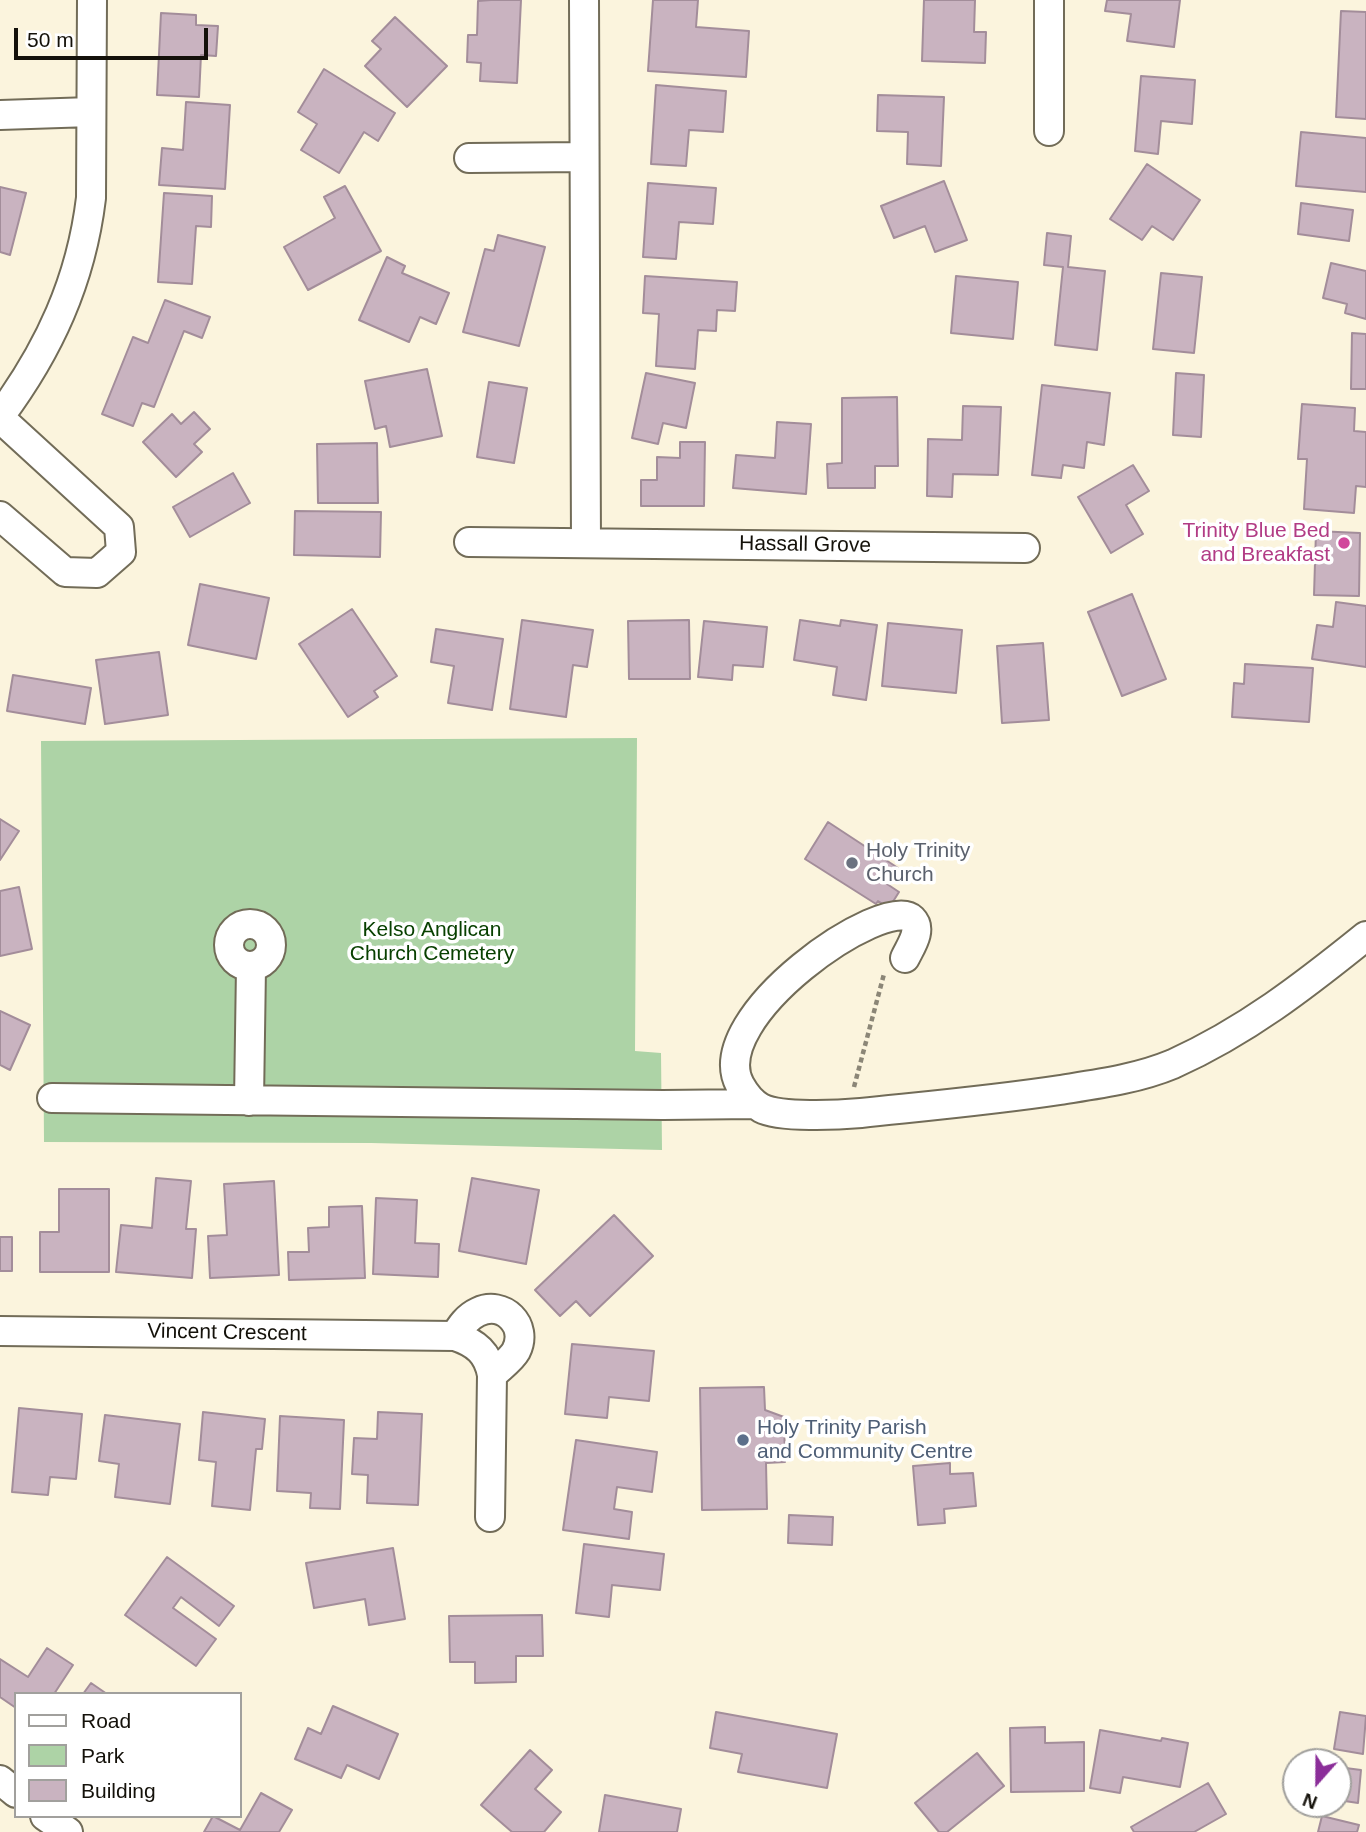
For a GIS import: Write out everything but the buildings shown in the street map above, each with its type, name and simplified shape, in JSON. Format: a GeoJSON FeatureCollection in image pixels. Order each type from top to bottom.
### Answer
{"type":"FeatureCollection","features":[{"type":"Feature","properties":{"kind":"street"},"geometry":{"type":"LineString","coordinates":[[0,516],[65,572],[97,573],[121,552],[119,527],[0,417],[28,378],[45,347],[65,303],[82,247],[90,198],[92,0]]}},
{"type":"Feature","properties":{"kind":"street"},"geometry":{"type":"LineString","coordinates":[[584,0],[586,541]]}},
{"type":"Feature","properties":{"kind":"street"},"geometry":{"type":"LineString","coordinates":[[1049,0],[1049,131]]}},
{"type":"Feature","properties":{"kind":"street"},"geometry":{"type":"LineString","coordinates":[[0,115],[91,112]]}},
{"type":"Feature","properties":{"kind":"street"},"geometry":{"type":"LineString","coordinates":[[469,158],[584,158]]}},
{"type":"Feature","properties":{"kind":"street","name":"Hassall Grove"},"geometry":{"type":"LineString","coordinates":[[469,542],[586,541],[1025,548]]}},
{"type":"Feature","properties":{"kind":"street"},"geometry":{"type":"LineString","coordinates":[[754,1104],[738,1081],[735,1054],[746,1028],[767,999],[814,957],[885,916],[900,914],[924,920],[896,962]]}},
{"type":"Feature","properties":{"kind":"street"},"geometry":{"type":"LineString","coordinates":[[52,1098],[754,1104],[774,1113],[847,1114],[998,1100],[1110,1083],[1172,1064],[1256,1020],[1287,999],[1366,936]]}},
{"type":"Feature","properties":{"kind":"street"},"geometry":{"type":"LineString","coordinates":[[249,1101],[251,967]]}},
{"type":"Feature","properties":{"kind":"street"},"geometry":{"type":"LineString","coordinates":[[490,1517],[490,1364],[480,1348],[455,1336],[471,1316],[482,1310],[497,1309],[512,1316],[519,1326],[518,1346],[512,1357],[492,1375]]}},
{"type":"Feature","properties":{"kind":"street","name":"Vincent Crescent"},"geometry":{"type":"LineString","coordinates":[[0,1331],[455,1336]]}},
{"type":"Feature","properties":{"kind":"street"},"geometry":{"type":"LineString","coordinates":[[0,1780],[14,1791]]}},
{"type":"Feature","properties":{"kind":"street"},"geometry":{"type":"LineString","coordinates":[[49,1818],[68,1832]]}},
{"type":"Feature","properties":{"kind":"path"},"geometry":{"type":"LineString","coordinates":[[852,1095],[896,962]]}},
{"type":"Feature","properties":{"kind":"green space","name":"Kelso Anglican Church Cemetery"},"geometry":{"type":"Polygon","coordinates":[[[637,738],[635,1051],[661,1053],[662,1150],[371,1143],[44,1142],[41,741],[637,738]]]}},
{"type":"Feature","properties":{"kind":"place","name":"Trinity Blue Bed and Breakfast"},"geometry":{"type":"Point","coordinates":[1344,543]}},
{"type":"Feature","properties":{"kind":"place","name":"Holy Trinity Church"},"geometry":{"type":"Point","coordinates":[852,863]}},
{"type":"Feature","properties":{"kind":"place","name":"Holy Trinity Parish and Community Centre"},"geometry":{"type":"Point","coordinates":[743,1440]}}]}
